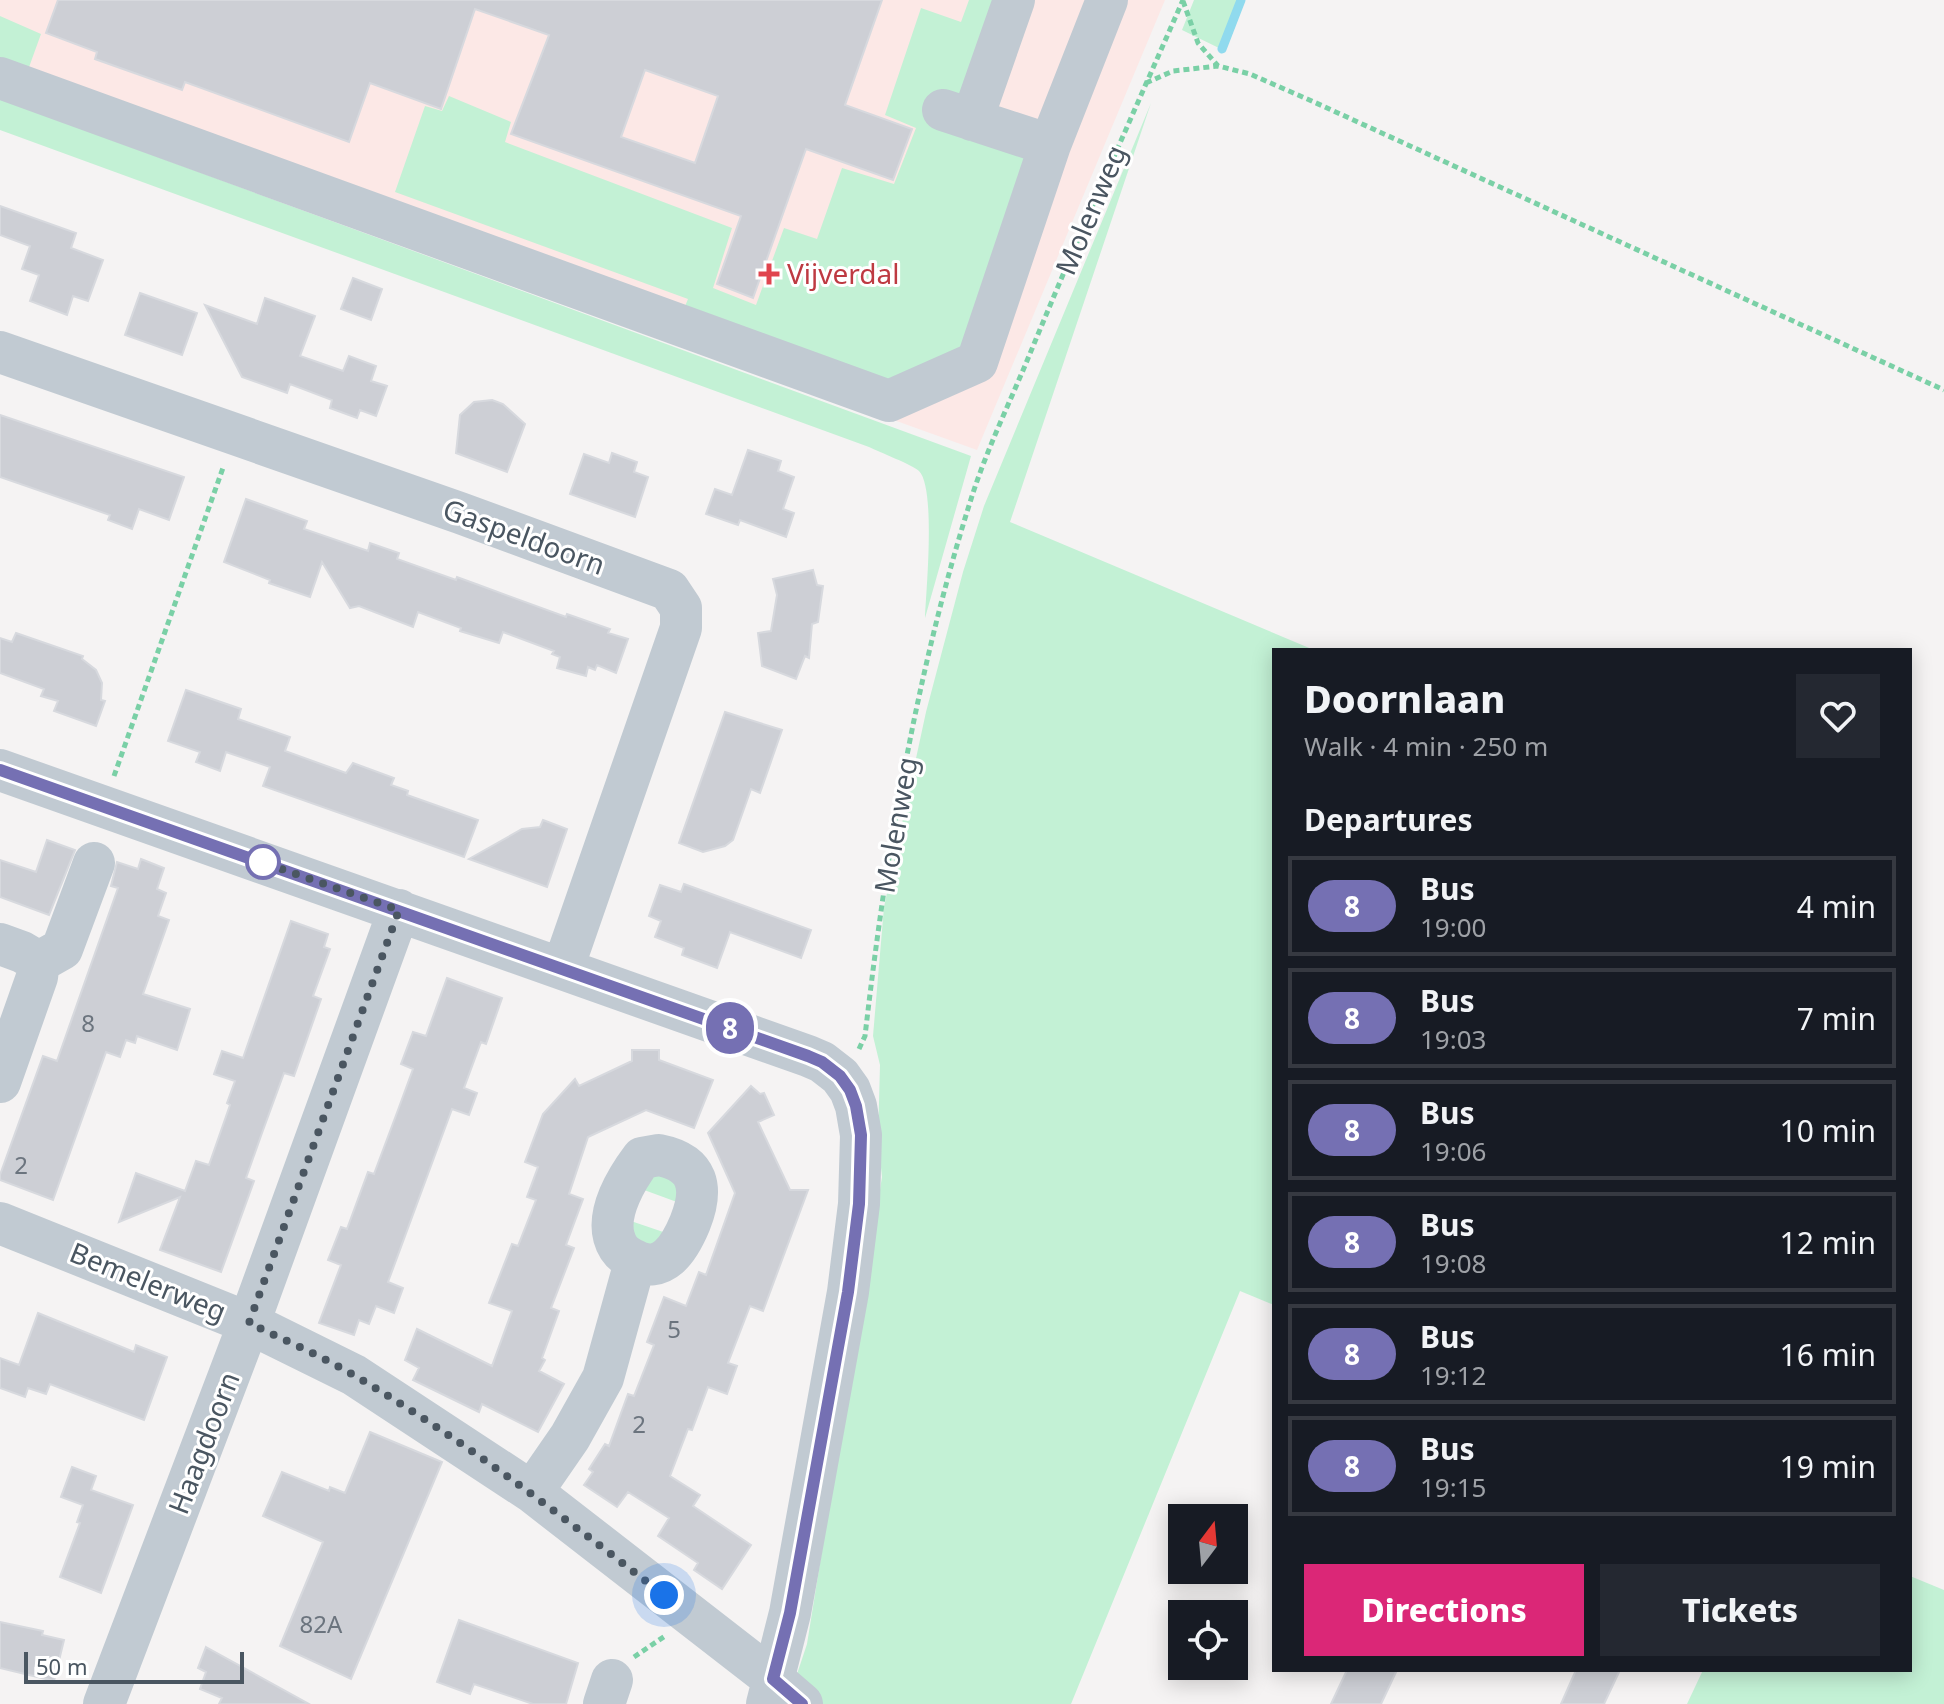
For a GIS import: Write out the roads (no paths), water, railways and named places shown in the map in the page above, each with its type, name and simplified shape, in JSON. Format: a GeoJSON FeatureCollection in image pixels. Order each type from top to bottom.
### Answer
{"type":"FeatureCollection","features":[{"type":"Feature","properties":{"kind":"street"},"geometry":{"type":"LineString","coordinates":[[1014,0],[957,115],[1050,145]]}},
{"type":"Feature","properties":{"kind":"street"},"geometry":{"type":"LineString","coordinates":[[0,78],[889,401],[977,362],[1050,145],[1107,0]]}},
{"type":"Feature","properties":{"kind":"street","name":"Gaspeldoorn"},"geometry":{"type":"LineString","coordinates":[[0,352],[669,590],[681,608],[681,628],[563,968]]}},
{"type":"Feature","properties":{"kind":"street"},"geometry":{"type":"LineString","coordinates":[[0,770],[808,1056],[840,1076],[850,1090],[859,1119],[857,1229],[790,1613],[781,1696]]}},
{"type":"Feature","properties":{"kind":"street"},"geometry":{"type":"LineString","coordinates":[[39,962],[62,949],[94,863]]}},
{"type":"Feature","properties":{"kind":"street","name":"Haagdoorn"},"geometry":{"type":"LineString","coordinates":[[104,1704],[249,1323],[399,910]]}},
{"type":"Feature","properties":{"kind":"street"},"geometry":{"type":"LineString","coordinates":[[0,944],[39,962]]}},
{"type":"Feature","properties":{"kind":"street"},"geometry":{"type":"LineString","coordinates":[[0,1082],[37,977],[39,962]]}},
{"type":"Feature","properties":{"kind":"street","name":"Bemelerweg"},"geometry":{"type":"LineString","coordinates":[[0,1223],[249,1323],[354,1375],[532,1492],[686,1612],[781,1696]]}},
{"type":"Feature","properties":{"kind":"street"},"geometry":{"type":"LineString","coordinates":[[532,1492],[570,1437],[603,1378],[635,1262]]}},
{"type":"Feature","properties":{"kind":"waterway"},"geometry":{"type":"LineString","coordinates":[[1222,49],[1241,0]]}},
{"type":"Feature","properties":{"kind":"place","name":"Vijverdal"},"geometry":{"type":"Point","coordinates":[769,274]}}]}
